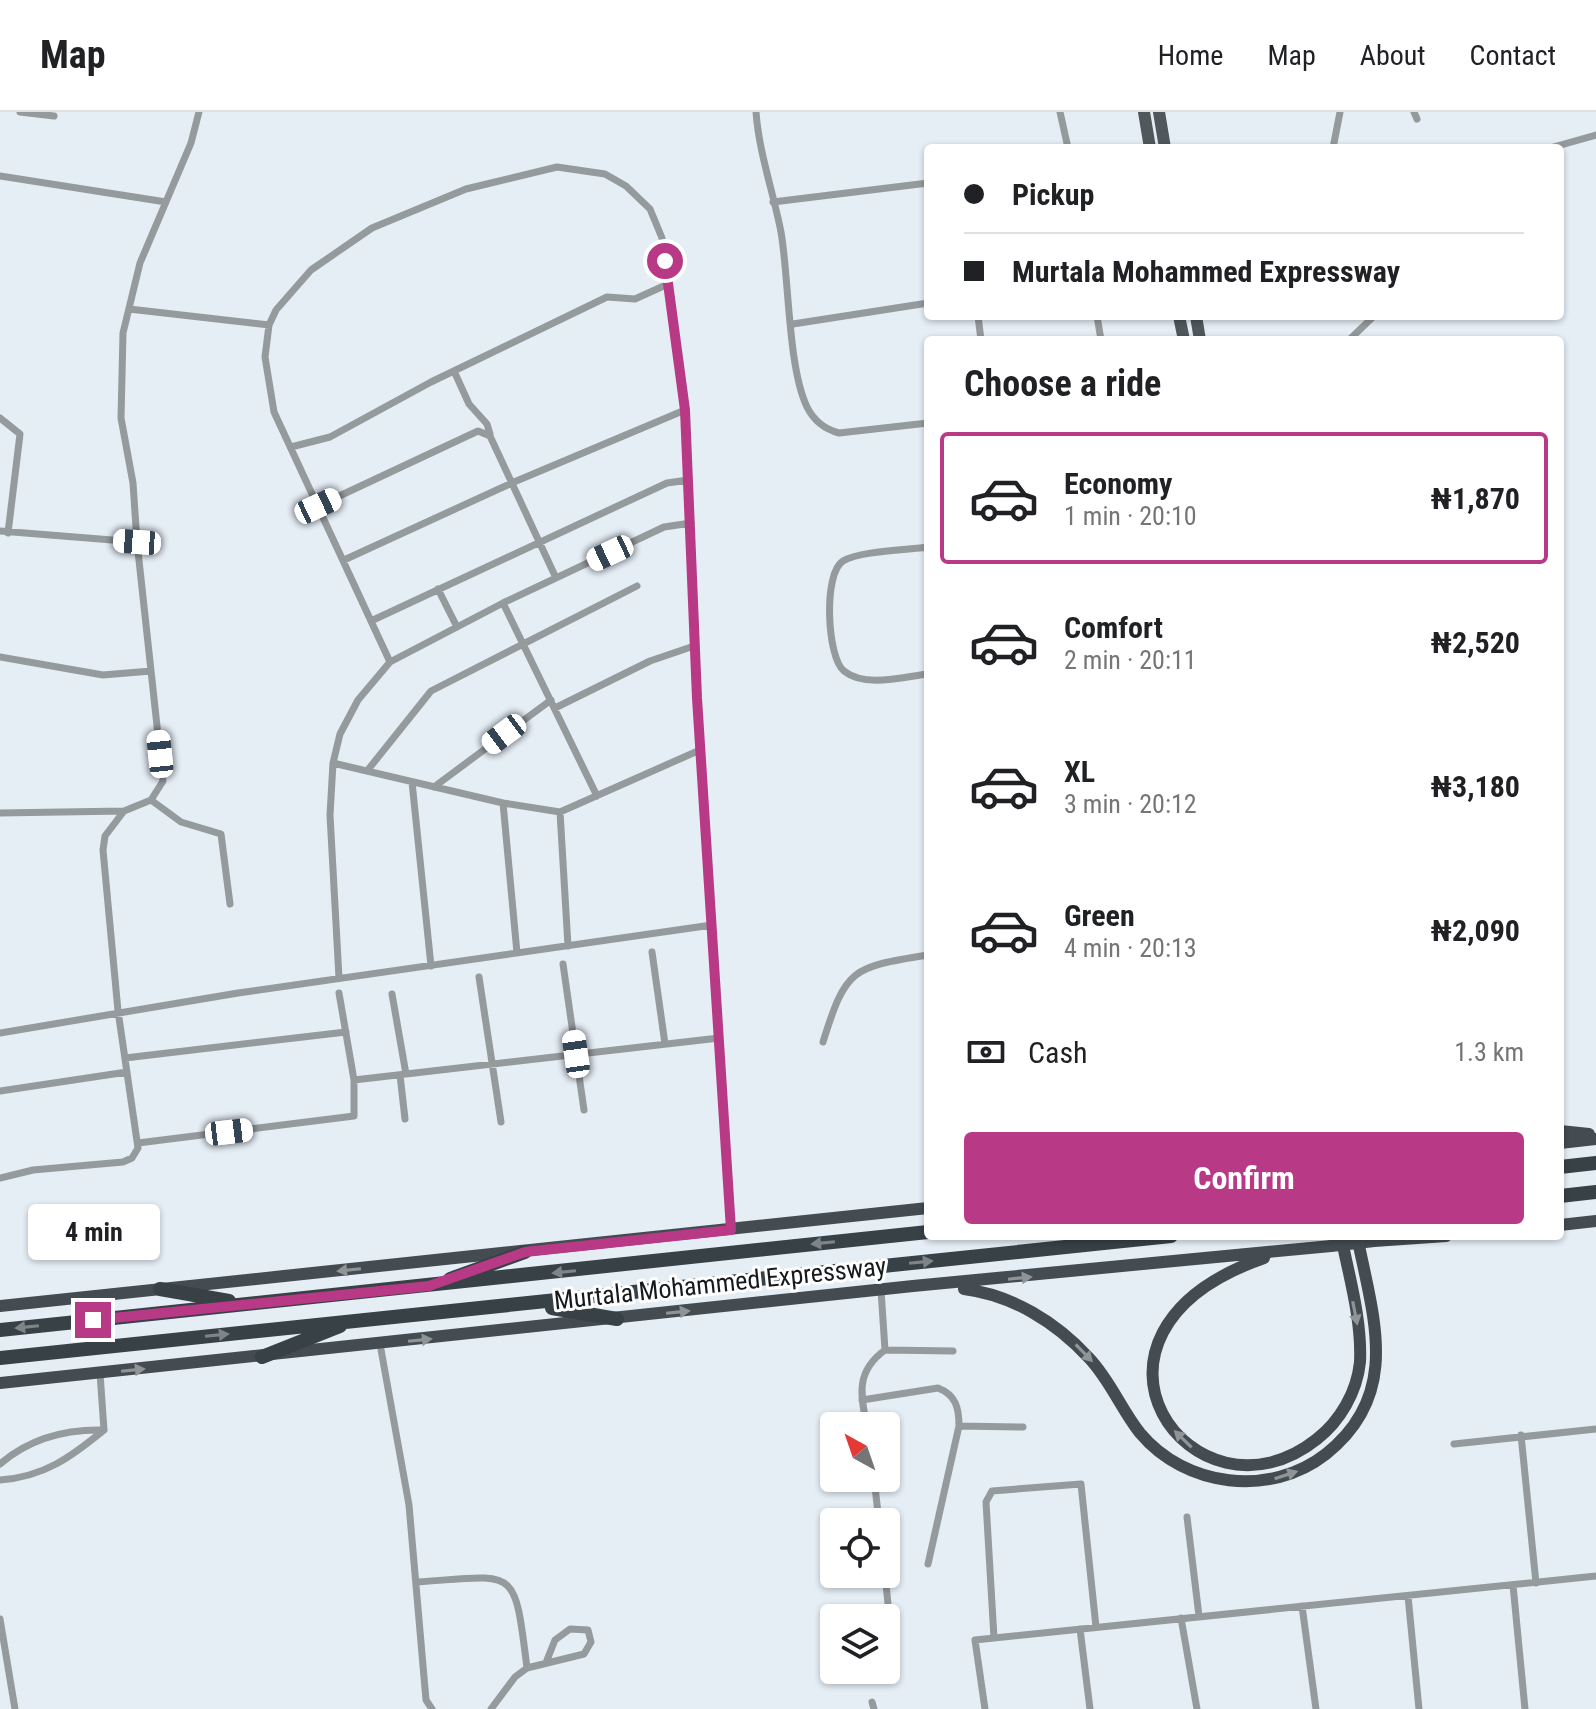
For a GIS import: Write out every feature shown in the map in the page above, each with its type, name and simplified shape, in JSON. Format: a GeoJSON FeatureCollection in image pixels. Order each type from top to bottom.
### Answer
{"type":"FeatureCollection","features":[{"type":"Feature","properties":{"kind":"highway"},"geometry":{"type":"LineString","coordinates":[[1564,1132],[1596,1137]]}},
{"type":"Feature","properties":{"kind":"highway"},"geometry":{"type":"LineString","coordinates":[[1564,1142],[1596,1137]]}},
{"type":"Feature","properties":{"kind":"highway"},"geometry":{"type":"LineString","coordinates":[[1564,1167],[1596,1163]]}},
{"type":"Feature","properties":{"kind":"highway"},"geometry":{"type":"LineString","coordinates":[[1564,1196],[1596,1192]]}},
{"type":"Feature","properties":{"kind":"highway","name":"Murtala Mohammed Expressway"},"geometry":{"type":"LineString","coordinates":[[0,1306],[924,1208]]}},
{"type":"Feature","properties":{"kind":"highway"},"geometry":{"type":"LineString","coordinates":[[1564,1225],[1596,1221]]}},
{"type":"Feature","properties":{"kind":"highway","name":"Murtala Mohammed Expressway"},"geometry":{"type":"LineString","coordinates":[[0,1330],[924,1232]]}},
{"type":"Feature","properties":{"kind":"highway","name":"Murtala Mohammed Expressway"},"geometry":{"type":"LineString","coordinates":[[0,1358],[1134,1240]]}},
{"type":"Feature","properties":{"kind":"highway"},"geometry":{"type":"LineString","coordinates":[[1297,1249],[1247,1264],[1202,1287],[1175,1312],[1158,1339],[1152,1380],[1162,1412],[1181,1439],[1207,1457],[1239,1465],[1282,1458],[1324,1433],[1345,1406],[1356,1380],[1360,1349],[1342,1240]]}},
{"type":"Feature","properties":{"kind":"highway"},"geometry":{"type":"LineString","coordinates":[[913,1286],[973,1290],[1037,1315],[1090,1359],[1139,1432],[1167,1457],[1183,1467],[1223,1480],[1260,1482],[1299,1471],[1335,1447],[1351,1430],[1373,1388],[1376,1341],[1358,1240]]}},
{"type":"Feature","properties":{"kind":"highway","name":"Murtala Mohammed Expressway"},"geometry":{"type":"LineString","coordinates":[[0,1383],[913,1286],[1388,1240]]}},
{"type":"Feature","properties":{"kind":"highway"},"geometry":{"type":"LineString","coordinates":[[429,1286],[525,1252]]}},
{"type":"Feature","properties":{"kind":"highway"},"geometry":{"type":"LineString","coordinates":[[160,1289],[249,1304]]}},
{"type":"Feature","properties":{"kind":"highway"},"geometry":{"type":"LineString","coordinates":[[532,1305],[617,1319]]}},
{"type":"Feature","properties":{"kind":"highway"},"geometry":{"type":"LineString","coordinates":[[262,1357],[358,1320]]}},
{"type":"Feature","properties":{"kind":"main road"},"geometry":{"type":"LineString","coordinates":[[1144,112],[1149,144]]}},
{"type":"Feature","properties":{"kind":"main road"},"geometry":{"type":"LineString","coordinates":[[1159,112],[1164,144]]}},
{"type":"Feature","properties":{"kind":"street"},"geometry":{"type":"LineString","coordinates":[[20,112],[54,116]]}},
{"type":"Feature","properties":{"kind":"street"},"geometry":{"type":"LineString","coordinates":[[0,813],[124,811],[151,800],[163,781],[133,483],[121,418],[123,333],[140,263],[191,143],[199,112]]}},
{"type":"Feature","properties":{"kind":"street"},"geometry":{"type":"LineString","coordinates":[[756,112],[781,230],[807,407],[826,429],[862,431],[924,423]]}},
{"type":"Feature","properties":{"kind":"street"},"geometry":{"type":"LineString","coordinates":[[1060,112],[1067,144]]}},
{"type":"Feature","properties":{"kind":"street"},"geometry":{"type":"LineString","coordinates":[[1334,144],[1340,112]]}},
{"type":"Feature","properties":{"kind":"street"},"geometry":{"type":"LineString","coordinates":[[1564,144],[1596,135]]}},
{"type":"Feature","properties":{"kind":"street"},"geometry":{"type":"LineString","coordinates":[[390,662],[270,397],[265,357],[269,325],[276,310],[311,270],[372,228],[466,189],[557,167],[605,174],[650,209],[662,238],[685,410],[694,646],[731,1230]]}},
{"type":"Feature","properties":{"kind":"street"},"geometry":{"type":"LineString","coordinates":[[0,176],[166,202]]}},
{"type":"Feature","properties":{"kind":"street"},"geometry":{"type":"LineString","coordinates":[[773,202],[924,183]]}},
{"type":"Feature","properties":{"kind":"street"},"geometry":{"type":"LineString","coordinates":[[291,447],[330,437],[454,371],[607,297],[635,299],[668,284]]}},
{"type":"Feature","properties":{"kind":"street"},"geometry":{"type":"LineString","coordinates":[[793,324],[924,304]]}},
{"type":"Feature","properties":{"kind":"street"},"geometry":{"type":"LineString","coordinates":[[129,309],[269,325]]}},
{"type":"Feature","properties":{"kind":"street"},"geometry":{"type":"LineString","coordinates":[[1353,336],[1370,320]]}},
{"type":"Feature","properties":{"kind":"street"},"geometry":{"type":"LineString","coordinates":[[454,371],[469,404],[487,424],[556,578]]}},
{"type":"Feature","properties":{"kind":"street"},"geometry":{"type":"LineString","coordinates":[[344,560],[514,482],[685,410]]}},
{"type":"Feature","properties":{"kind":"street"},"geometry":{"type":"LineString","coordinates":[[0,418],[20,434],[4,532],[137,542]]}},
{"type":"Feature","properties":{"kind":"street"},"geometry":{"type":"LineString","coordinates":[[318,506],[478,431],[490,436]]}},
{"type":"Feature","properties":{"kind":"street"},"geometry":{"type":"LineString","coordinates":[[371,621],[667,483],[688,480]]}},
{"type":"Feature","properties":{"kind":"street"},"geometry":{"type":"LineString","coordinates":[[339,978],[330,815],[333,763],[349,716],[390,662],[503,603],[664,527],[691,523]]}},
{"type":"Feature","properties":{"kind":"street"},"geometry":{"type":"LineString","coordinates":[[924,548],[847,559],[834,568],[829,588],[834,653],[841,670],[861,680],[924,674]]}},
{"type":"Feature","properties":{"kind":"street"},"geometry":{"type":"LineString","coordinates":[[367,771],[424,697],[637,586]]}},
{"type":"Feature","properties":{"kind":"street"},"geometry":{"type":"LineString","coordinates":[[438,589],[457,627]]}},
{"type":"Feature","properties":{"kind":"street"},"geometry":{"type":"LineString","coordinates":[[503,603],[597,796]]}},
{"type":"Feature","properties":{"kind":"street"},"geometry":{"type":"LineString","coordinates":[[555,708],[650,661],[694,646]]}},
{"type":"Feature","properties":{"kind":"street"},"geometry":{"type":"LineString","coordinates":[[0,657],[103,675],[151,671]]}},
{"type":"Feature","properties":{"kind":"street"},"geometry":{"type":"LineString","coordinates":[[434,787],[551,700]]}},
{"type":"Feature","properties":{"kind":"street"},"geometry":{"type":"LineString","coordinates":[[333,763],[503,803],[560,812],[700,750]]}},
{"type":"Feature","properties":{"kind":"street"},"geometry":{"type":"LineString","coordinates":[[412,782],[431,966]]}},
{"type":"Feature","properties":{"kind":"street"},"geometry":{"type":"LineString","coordinates":[[151,800],[181,822],[221,834],[230,904]]}},
{"type":"Feature","properties":{"kind":"street"},"geometry":{"type":"LineString","coordinates":[[503,803],[517,953]]}},
{"type":"Feature","properties":{"kind":"street"},"geometry":{"type":"LineString","coordinates":[[0,1178],[33,1170],[123,1162],[137,1153],[118,1011],[103,850],[105,836],[124,811]]}},
{"type":"Feature","properties":{"kind":"street"},"geometry":{"type":"LineString","coordinates":[[560,812],[568,946]]}},
{"type":"Feature","properties":{"kind":"street"},"geometry":{"type":"LineString","coordinates":[[0,1033],[118,1011],[712,925]]}},
{"type":"Feature","properties":{"kind":"street"},"geometry":{"type":"LineString","coordinates":[[652,952],[665,1044]]}},
{"type":"Feature","properties":{"kind":"street"},"geometry":{"type":"LineString","coordinates":[[823,1042],[837,999],[852,975],[873,965],[924,956]]}},
{"type":"Feature","properties":{"kind":"street"},"geometry":{"type":"LineString","coordinates":[[563,964],[584,1110]]}},
{"type":"Feature","properties":{"kind":"street"},"geometry":{"type":"LineString","coordinates":[[479,977],[501,1122]]}},
{"type":"Feature","properties":{"kind":"street"},"geometry":{"type":"LineString","coordinates":[[138,1143],[350,1117],[357,1113],[339,993]]}},
{"type":"Feature","properties":{"kind":"street"},"geometry":{"type":"LineString","coordinates":[[392,994],[403,1074],[405,1119]]}},
{"type":"Feature","properties":{"kind":"street"},"geometry":{"type":"LineString","coordinates":[[125,1058],[346,1032]]}},
{"type":"Feature","properties":{"kind":"street"},"geometry":{"type":"LineString","coordinates":[[354,1080],[719,1038]]}},
{"type":"Feature","properties":{"kind":"street"},"geometry":{"type":"LineString","coordinates":[[0,1091],[127,1072]]}},
{"type":"Feature","properties":{"kind":"street"},"geometry":{"type":"LineString","coordinates":[[881,1290],[885,1350]]}},
{"type":"Feature","properties":{"kind":"street"},"geometry":{"type":"LineString","coordinates":[[380,1344],[409,1505],[426,1700],[432,1709]]}},
{"type":"Feature","properties":{"kind":"street"},"geometry":{"type":"LineString","coordinates":[[864,1412],[864,1371],[885,1350],[953,1351]]}},
{"type":"Feature","properties":{"kind":"street"},"geometry":{"type":"LineString","coordinates":[[100,1373],[104,1430]]}},
{"type":"Feature","properties":{"kind":"street"},"geometry":{"type":"LineString","coordinates":[[862,1400],[938,1388],[954,1398],[959,1426],[928,1564]]}},
{"type":"Feature","properties":{"kind":"street"},"geometry":{"type":"LineString","coordinates":[[959,1426],[1023,1427]]}},
{"type":"Feature","properties":{"kind":"street"},"geometry":{"type":"LineString","coordinates":[[0,1464],[45,1437],[73,1429],[104,1430]]}},
{"type":"Feature","properties":{"kind":"street"},"geometry":{"type":"LineString","coordinates":[[1454,1444],[1596,1429]]}},
{"type":"Feature","properties":{"kind":"street"},"geometry":{"type":"LineString","coordinates":[[0,1480],[45,1472],[65,1461],[104,1430]]}},
{"type":"Feature","properties":{"kind":"street"},"geometry":{"type":"LineString","coordinates":[[1521,1435],[1536,1583]]}},
{"type":"Feature","properties":{"kind":"street"},"geometry":{"type":"LineString","coordinates":[[994,1638],[986,1502],[992,1491],[1081,1484],[1096,1627]]}},
{"type":"Feature","properties":{"kind":"street"},"geometry":{"type":"LineString","coordinates":[[1187,1517],[1199,1616]]}},
{"type":"Feature","properties":{"kind":"street"},"geometry":{"type":"LineString","coordinates":[[985,1709],[975,1640],[1596,1576]]}},
{"type":"Feature","properties":{"kind":"street"},"geometry":{"type":"LineString","coordinates":[[418,1582],[488,1577],[506,1583],[519,1603],[527,1668]]}},
{"type":"Feature","properties":{"kind":"street"},"geometry":{"type":"LineString","coordinates":[[1513,1585],[1525,1709]]}},
{"type":"Feature","properties":{"kind":"street"},"geometry":{"type":"LineString","coordinates":[[886,1588],[888,1604]]}},
{"type":"Feature","properties":{"kind":"street"},"geometry":{"type":"LineString","coordinates":[[1408,1596],[1419,1709]]}},
{"type":"Feature","properties":{"kind":"street"},"geometry":{"type":"LineString","coordinates":[[1302,1606],[1316,1709]]}},
{"type":"Feature","properties":{"kind":"street"},"geometry":{"type":"LineString","coordinates":[[1181,1618],[1197,1709]]}},
{"type":"Feature","properties":{"kind":"street"},"geometry":{"type":"LineString","coordinates":[[0,1619],[15,1709]]}},
{"type":"Feature","properties":{"kind":"street"},"geometry":{"type":"LineString","coordinates":[[491,1709],[515,1677],[527,1668],[547,1660],[584,1654],[591,1642],[588,1630],[582,1627],[570,1629],[555,1640],[547,1660]]}},
{"type":"Feature","properties":{"kind":"street"},"geometry":{"type":"LineString","coordinates":[[1080,1629],[1090,1709]]}},
{"type":"Feature","properties":{"kind":"route"},"geometry":{"type":"LineString","coordinates":[[93,1320],[429,1286],[525,1252],[731,1230],[694,646],[685,410],[665,261]]}}]}
